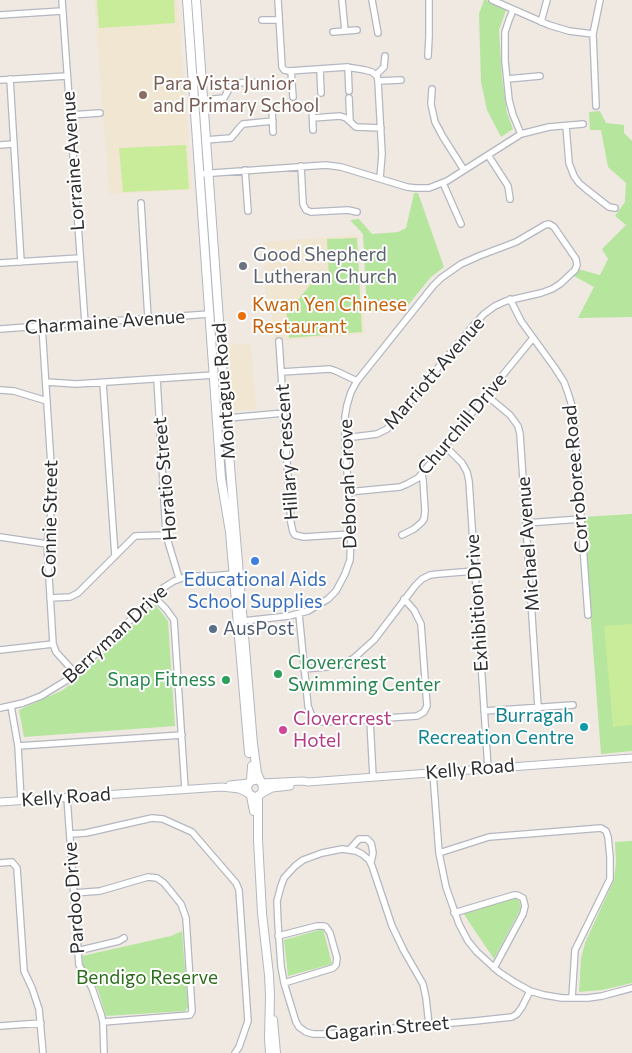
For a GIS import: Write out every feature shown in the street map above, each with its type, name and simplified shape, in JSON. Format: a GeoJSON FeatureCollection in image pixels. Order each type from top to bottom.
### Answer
{"type":"FeatureCollection","features":[{"type":"Feature","properties":{"kind":"main road","name":"Montague Road"},"geometry":{"type":"LineString","coordinates":[[187,0],[221,478],[236,574]]}},
{"type":"Feature","properties":{"kind":"main road","name":"Montague Road"},"geometry":{"type":"LineString","coordinates":[[196,0],[240,621],[254,759],[257,773],[264,789],[255,794],[247,786],[250,782],[252,770],[246,728],[240,621]]}},
{"type":"Feature","properties":{"kind":"main road"},"geometry":{"type":"LineString","coordinates":[[210,314],[218,314]]}},
{"type":"Feature","properties":{"kind":"main road"},"geometry":{"type":"LineString","coordinates":[[250,782],[256,780],[261,782]]}},
{"type":"Feature","properties":{"kind":"main road"},"geometry":{"type":"LineString","coordinates":[[255,794],[262,913],[276,1053]]}},
{"type":"Feature","properties":{"kind":"main road"},"geometry":{"type":"LineString","coordinates":[[270,996],[270,1053]]}},
{"type":"Feature","properties":{"kind":"street","name":"Lorraine Avenue"},"geometry":{"type":"LineString","coordinates":[[62,0],[85,323]]}},
{"type":"Feature","properties":{"kind":"street"},"geometry":{"type":"LineString","coordinates":[[278,0],[282,60],[285,71],[348,67],[365,70],[377,78],[401,80]]}},
{"type":"Feature","properties":{"kind":"street"},"geometry":{"type":"LineString","coordinates":[[342,0],[345,31]]}},
{"type":"Feature","properties":{"kind":"street"},"geometry":{"type":"LineString","coordinates":[[372,0],[378,32]]}},
{"type":"Feature","properties":{"kind":"street"},"geometry":{"type":"LineString","coordinates":[[428,56],[430,36],[429,0]]}},
{"type":"Feature","properties":{"kind":"street"},"geometry":{"type":"LineString","coordinates":[[492,0],[541,22],[562,29],[593,34]]}},
{"type":"Feature","properties":{"kind":"street"},"geometry":{"type":"LineString","coordinates":[[541,22],[547,0]]}},
{"type":"Feature","properties":{"kind":"street"},"geometry":{"type":"LineString","coordinates":[[596,106],[593,34],[600,0]]}},
{"type":"Feature","properties":{"kind":"street"},"geometry":{"type":"LineString","coordinates":[[513,10],[505,32],[506,79],[510,106],[521,134]]}},
{"type":"Feature","properties":{"kind":"street"},"geometry":{"type":"LineString","coordinates":[[0,15],[62,11]]}},
{"type":"Feature","properties":{"kind":"street"},"geometry":{"type":"LineString","coordinates":[[262,20],[279,20]]}},
{"type":"Feature","properties":{"kind":"street"},"geometry":{"type":"LineString","coordinates":[[333,32],[357,30]]}},
{"type":"Feature","properties":{"kind":"street"},"geometry":{"type":"LineString","coordinates":[[380,178],[382,158],[377,78],[384,67],[385,56]]}},
{"type":"Feature","properties":{"kind":"street"},"geometry":{"type":"LineString","coordinates":[[348,67],[349,91]]}},
{"type":"Feature","properties":{"kind":"street"},"geometry":{"type":"LineString","coordinates":[[320,68],[321,93]]}},
{"type":"Feature","properties":{"kind":"street"},"geometry":{"type":"LineString","coordinates":[[292,71],[293,97]]}},
{"type":"Feature","properties":{"kind":"street"},"geometry":{"type":"LineString","coordinates":[[0,80],[67,76]]}},
{"type":"Feature","properties":{"kind":"street"},"geometry":{"type":"LineString","coordinates":[[506,79],[540,76]]}},
{"type":"Feature","properties":{"kind":"street"},"geometry":{"type":"LineString","coordinates":[[10,80],[21,262]]}},
{"type":"Feature","properties":{"kind":"street"},"geometry":{"type":"LineString","coordinates":[[202,100],[224,98],[232,85],[236,83],[266,82]]}},
{"type":"Feature","properties":{"kind":"street"},"geometry":{"type":"LineString","coordinates":[[432,90],[432,110],[436,122],[443,137],[464,170]]}},
{"type":"Feature","properties":{"kind":"street"},"geometry":{"type":"LineString","coordinates":[[349,98],[350,121]]}},
{"type":"Feature","properties":{"kind":"street"},"geometry":{"type":"LineString","coordinates":[[312,106],[313,130]]}},
{"type":"Feature","properties":{"kind":"street"},"geometry":{"type":"LineString","coordinates":[[272,109],[274,132]]}},
{"type":"Feature","properties":{"kind":"street"},"geometry":{"type":"LineString","coordinates":[[70,115],[100,113]]}},
{"type":"Feature","properties":{"kind":"street"},"geometry":{"type":"LineString","coordinates":[[313,118],[340,116],[345,117],[358,128],[381,128]]}},
{"type":"Feature","properties":{"kind":"street"},"geometry":{"type":"LineString","coordinates":[[205,140],[231,138],[243,124],[272,121]]}},
{"type":"Feature","properties":{"kind":"street"},"geometry":{"type":"LineString","coordinates":[[199,174],[322,165],[336,166],[415,188],[432,187],[443,183],[521,134],[544,128],[583,124]]}},
{"type":"Feature","properties":{"kind":"street"},"geometry":{"type":"LineString","coordinates":[[566,126],[569,162],[574,176],[586,189],[609,206],[615,208]]}},
{"type":"Feature","properties":{"kind":"street"},"geometry":{"type":"LineString","coordinates":[[0,145],[13,144]]}},
{"type":"Feature","properties":{"kind":"street"},"geometry":{"type":"LineString","coordinates":[[488,155],[508,186],[510,199]]}},
{"type":"Feature","properties":{"kind":"street"},"geometry":{"type":"LineString","coordinates":[[301,166],[303,204],[306,210],[311,212],[348,210],[357,212]]}},
{"type":"Feature","properties":{"kind":"street"},"geometry":{"type":"LineString","coordinates":[[245,170],[248,211]]}},
{"type":"Feature","properties":{"kind":"street"},"geometry":{"type":"LineString","coordinates":[[443,183],[461,224]]}},
{"type":"Feature","properties":{"kind":"street"},"geometry":{"type":"LineString","coordinates":[[141,203],[148,318]]}},
{"type":"Feature","properties":{"kind":"street","name":"Marriott Avenue"},"geometry":{"type":"LineString","coordinates":[[345,438],[377,434],[387,430],[476,322],[490,309],[510,299],[552,289],[560,284],[577,267],[576,259],[557,230],[549,224]]}},
{"type":"Feature","properties":{"kind":"street","name":"Deborah Grove"},"geometry":{"type":"LineString","coordinates":[[240,621],[308,612],[328,600],[339,586],[350,560],[351,534],[345,417],[351,392],[357,381],[441,278],[461,264],[516,242],[549,224]]}},
{"type":"Feature","properties":{"kind":"street"},"geometry":{"type":"LineString","coordinates":[[0,263],[80,258]]}},
{"type":"Feature","properties":{"kind":"street","name":"Corroboree Road"},"geometry":{"type":"LineString","coordinates":[[510,299],[521,321],[564,382],[570,400],[574,421],[588,615]]}},
{"type":"Feature","properties":{"kind":"street","name":"Charmaine Avenue"},"geometry":{"type":"LineString","coordinates":[[0,329],[210,314]]}},
{"type":"Feature","properties":{"kind":"street","name":"Connie Street"},"geometry":{"type":"LineString","coordinates":[[42,326],[53,499],[47,544],[53,644]]}},
{"type":"Feature","properties":{"kind":"street","name":"Churchill Drive"},"geometry":{"type":"LineString","coordinates":[[348,492],[400,487],[422,474],[533,338]]}},
{"type":"Feature","properties":{"kind":"street","name":"Hillary Crescent"},"geometry":{"type":"LineString","coordinates":[[279,341],[291,523],[294,534],[304,537],[351,534]]}},
{"type":"Feature","properties":{"kind":"street"},"geometry":{"type":"LineString","coordinates":[[281,372],[330,369],[357,381]]}},
{"type":"Feature","properties":{"kind":"street"},"geometry":{"type":"LineString","coordinates":[[46,382],[70,384],[103,383],[214,375]]}},
{"type":"Feature","properties":{"kind":"street","name":"Horatio Street"},"geometry":{"type":"LineString","coordinates":[[157,379],[166,535],[179,578]]}},
{"type":"Feature","properties":{"kind":"street"},"geometry":{"type":"LineString","coordinates":[[103,383],[114,556]]}},
{"type":"Feature","properties":{"kind":"street"},"geometry":{"type":"LineString","coordinates":[[0,390],[14,391],[47,401]]}},
{"type":"Feature","properties":{"kind":"street","name":"Michael Avenue"},"geometry":{"type":"LineString","coordinates":[[486,395],[510,415],[516,422],[519,430],[538,707]]}},
{"type":"Feature","properties":{"kind":"street"},"geometry":{"type":"LineString","coordinates":[[217,419],[284,413]]}},
{"type":"Feature","properties":{"kind":"street","name":"Exhibition Drive"},"geometry":{"type":"LineString","coordinates":[[446,446],[462,463],[468,477],[488,768]]}},
{"type":"Feature","properties":{"kind":"street"},"geometry":{"type":"LineString","coordinates":[[402,535],[414,529],[424,519],[422,474]]}},
{"type":"Feature","properties":{"kind":"street"},"geometry":{"type":"LineString","coordinates":[[526,523],[581,519]]}},
{"type":"Feature","properties":{"kind":"street"},"geometry":{"type":"LineString","coordinates":[[50,598],[75,595],[135,536],[166,535]]}},
{"type":"Feature","properties":{"kind":"street"},"geometry":{"type":"LineString","coordinates":[[0,537],[47,544]]}},
{"type":"Feature","properties":{"kind":"street"},"geometry":{"type":"LineString","coordinates":[[304,669],[337,666],[351,660],[374,640],[418,582],[430,575],[474,571]]}},
{"type":"Feature","properties":{"kind":"street","name":"Berryman Drive"},"geometry":{"type":"LineString","coordinates":[[0,708],[41,696],[76,674],[154,597],[167,585],[179,578],[236,574]]}},
{"type":"Feature","properties":{"kind":"street"},"geometry":{"type":"LineString","coordinates":[[154,597],[174,620],[186,789]]}},
{"type":"Feature","properties":{"kind":"street"},"geometry":{"type":"LineString","coordinates":[[299,614],[308,706],[315,719],[321,722],[417,716],[422,714],[427,706],[421,624],[414,610],[404,599]]}},
{"type":"Feature","properties":{"kind":"street"},"geometry":{"type":"LineString","coordinates":[[0,650],[53,644],[56,652],[76,674]]}},
{"type":"Feature","properties":{"kind":"street"},"geometry":{"type":"LineString","coordinates":[[484,711],[573,705]]}},
{"type":"Feature","properties":{"kind":"street"},"geometry":{"type":"LineString","coordinates":[[11,706],[18,746],[22,800]]}},
{"type":"Feature","properties":{"kind":"street"},"geometry":{"type":"LineString","coordinates":[[370,720],[373,777]]}},
{"type":"Feature","properties":{"kind":"street"},"geometry":{"type":"LineString","coordinates":[[18,746],[182,735]]}},
{"type":"Feature","properties":{"kind":"street","name":"Kelly Road"},"geometry":{"type":"LineString","coordinates":[[261,782],[308,782],[632,758]]}},
{"type":"Feature","properties":{"kind":"street"},"geometry":{"type":"LineString","coordinates":[[433,772],[439,854],[446,887],[459,924],[480,956],[494,968],[530,991],[554,997],[594,998],[632,988]]}},
{"type":"Feature","properties":{"kind":"street","name":"Kelly Road"},"geometry":{"type":"LineString","coordinates":[[0,802],[222,787],[250,782]]}},
{"type":"Feature","properties":{"kind":"street","name":"Kelly Road"},"geometry":{"type":"LineString","coordinates":[[222,787],[239,789],[255,794],[272,788],[308,782]]}},
{"type":"Feature","properties":{"kind":"street","name":"Pardoo Drive"},"geometry":{"type":"LineString","coordinates":[[68,797],[77,951],[79,965],[92,988],[103,1022],[104,1053]]}},
{"type":"Feature","properties":{"kind":"street"},"geometry":{"type":"LineString","coordinates":[[70,834],[86,833],[152,818],[163,819],[192,832],[236,883],[248,1021],[235,1053]]}},
{"type":"Feature","properties":{"kind":"street"},"geometry":{"type":"LineString","coordinates":[[439,854],[489,837],[601,828],[606,831],[610,857],[610,879],[575,950],[572,998]]}},
{"type":"Feature","properties":{"kind":"street","name":"Gagarin Street"},"geometry":{"type":"LineString","coordinates":[[370,862],[373,853],[371,843],[367,839],[359,839],[350,849],[336,849],[311,857],[300,863],[284,878],[277,901],[281,966],[284,983],[296,1022],[301,1028],[310,1033],[326,1034],[512,1017],[522,1007],[530,991]]}},
{"type":"Feature","properties":{"kind":"street"},"geometry":{"type":"LineString","coordinates":[[350,849],[362,854],[370,862],[392,926],[423,984],[429,1025]]}},
{"type":"Feature","properties":{"kind":"street"},"geometry":{"type":"LineString","coordinates":[[0,863],[12,862],[17,868],[24,970],[39,1009],[43,1053]]}},
{"type":"Feature","properties":{"kind":"street"},"geometry":{"type":"LineString","coordinates":[[74,893],[100,891],[148,877],[157,878],[164,883],[181,904],[186,918],[192,1011],[190,1015],[103,1022]]}},
{"type":"Feature","properties":{"kind":"street"},"geometry":{"type":"LineString","coordinates":[[454,913],[514,895],[523,898],[525,906],[523,914],[494,968]]}},
{"type":"Feature","properties":{"kind":"street"},"geometry":{"type":"LineString","coordinates":[[278,936],[324,926],[330,932],[337,958],[333,968],[284,983]]}},
{"type":"Feature","properties":{"kind":"street"},"geometry":{"type":"LineString","coordinates":[[77,951],[124,938]]}},
{"type":"Feature","properties":{"kind":"street"},"geometry":{"type":"LineString","coordinates":[[0,1026],[41,1023]]}},
{"type":"Feature","properties":{"kind":"shaded area","name":"Para Vista Junior and Primary School"},"geometry":{"type":"Polygon","coordinates":[[[94,0],[178,0],[192,190],[109,194],[94,0]]]}},
{"type":"Feature","properties":{"kind":"shaded area"},"geometry":{"type":"Polygon","coordinates":[[[358,235],[365,334],[274,341],[270,298],[266,298],[263,242],[358,235]]]}},
{"type":"Feature","properties":{"kind":"shaded area"},"geometry":{"type":"Polygon","coordinates":[[[251,344],[256,409],[236,411],[233,408],[229,345],[251,344]]]}},
{"type":"Feature","properties":{"kind":"green space"},"geometry":{"type":"Polygon","coordinates":[[[97,0],[174,0],[175,23],[99,28],[97,0]]]}},
{"type":"Feature","properties":{"kind":"green space"},"geometry":{"type":"Polygon","coordinates":[[[484,0],[506,10],[499,30],[502,77],[507,113],[513,129],[501,137],[487,110],[481,82],[479,14],[484,0]]]}},
{"type":"Feature","properties":{"kind":"green space"},"geometry":{"type":"Polygon","coordinates":[[[600,111],[606,123],[624,125],[624,133],[632,141],[632,317],[578,318],[594,287],[572,275],[578,269],[600,275],[608,259],[602,249],[626,225],[615,216],[625,202],[626,183],[608,167],[601,130],[590,130],[589,112],[600,111]]]}},
{"type":"Feature","properties":{"kind":"green space"},"geometry":{"type":"Polygon","coordinates":[[[186,145],[189,189],[123,192],[119,148],[186,145]]]}},
{"type":"Feature","properties":{"kind":"green space"},"geometry":{"type":"Polygon","coordinates":[[[414,193],[418,193],[444,267],[431,277],[404,310],[367,312],[363,234],[350,220],[359,219],[372,234],[398,232],[406,228],[414,193]]]}},
{"type":"Feature","properties":{"kind":"green space"},"geometry":{"type":"Polygon","coordinates":[[[357,238],[362,332],[289,338],[286,308],[292,307],[316,278],[329,277],[327,239],[357,238]]]}},
{"type":"Feature","properties":{"kind":"green space"},"geometry":{"type":"Polygon","coordinates":[[[632,514],[632,751],[601,754],[583,517],[632,514]]]}},
{"type":"Feature","properties":{"kind":"green space"},"geometry":{"type":"Polygon","coordinates":[[[155,604],[168,621],[175,726],[24,737],[19,710],[63,690],[86,671],[155,604]]]}},
{"type":"Feature","properties":{"kind":"green space"},"geometry":{"type":"Polygon","coordinates":[[[632,624],[632,725],[613,727],[604,626],[632,624]]]}},
{"type":"Feature","properties":{"kind":"green space"},"geometry":{"type":"Polygon","coordinates":[[[632,841],[632,983],[602,990],[579,992],[581,959],[585,943],[614,880],[616,862],[615,842],[632,841]]]}},
{"type":"Feature","properties":{"kind":"green space"},"geometry":{"type":"Polygon","coordinates":[[[513,898],[519,900],[521,908],[494,959],[463,913],[513,898]]]}},
{"type":"Feature","properties":{"kind":"green space"},"geometry":{"type":"Polygon","coordinates":[[[323,929],[332,964],[288,976],[284,940],[323,929]]]}},
{"type":"Feature","properties":{"kind":"green space","name":"Bendigo Reserve"},"geometry":{"type":"Polygon","coordinates":[[[182,931],[188,1007],[185,1011],[106,1016],[98,990],[83,965],[82,956],[171,936],[182,931]]]}},
{"type":"Feature","properties":{"kind":"place","name":"Para Vista Junior and Primary School"},"geometry":{"type":"Point","coordinates":[143,95]}},
{"type":"Feature","properties":{"kind":"place","name":"Good Shepherd Lutheran Church"},"geometry":{"type":"Point","coordinates":[243,266]}},
{"type":"Feature","properties":{"kind":"place","name":"Kwan Yen Chinese Restaurant"},"geometry":{"type":"Point","coordinates":[242,316]}},
{"type":"Feature","properties":{"kind":"place","name":"Educational Aids School Supplies"},"geometry":{"type":"Point","coordinates":[255,561]}},
{"type":"Feature","properties":{"kind":"place","name":"AusPost"},"geometry":{"type":"Point","coordinates":[213,629]}},
{"type":"Feature","properties":{"kind":"place","name":"Clovercrest Swimming Center"},"geometry":{"type":"Point","coordinates":[278,674]}},
{"type":"Feature","properties":{"kind":"place","name":"Snap Fitness"},"geometry":{"type":"Point","coordinates":[226,680]}},
{"type":"Feature","properties":{"kind":"place","name":"Burragah Recreation Centre"},"geometry":{"type":"Point","coordinates":[584,727]}},
{"type":"Feature","properties":{"kind":"place","name":"Clovercrest Hotel"},"geometry":{"type":"Point","coordinates":[283,730]}}]}
